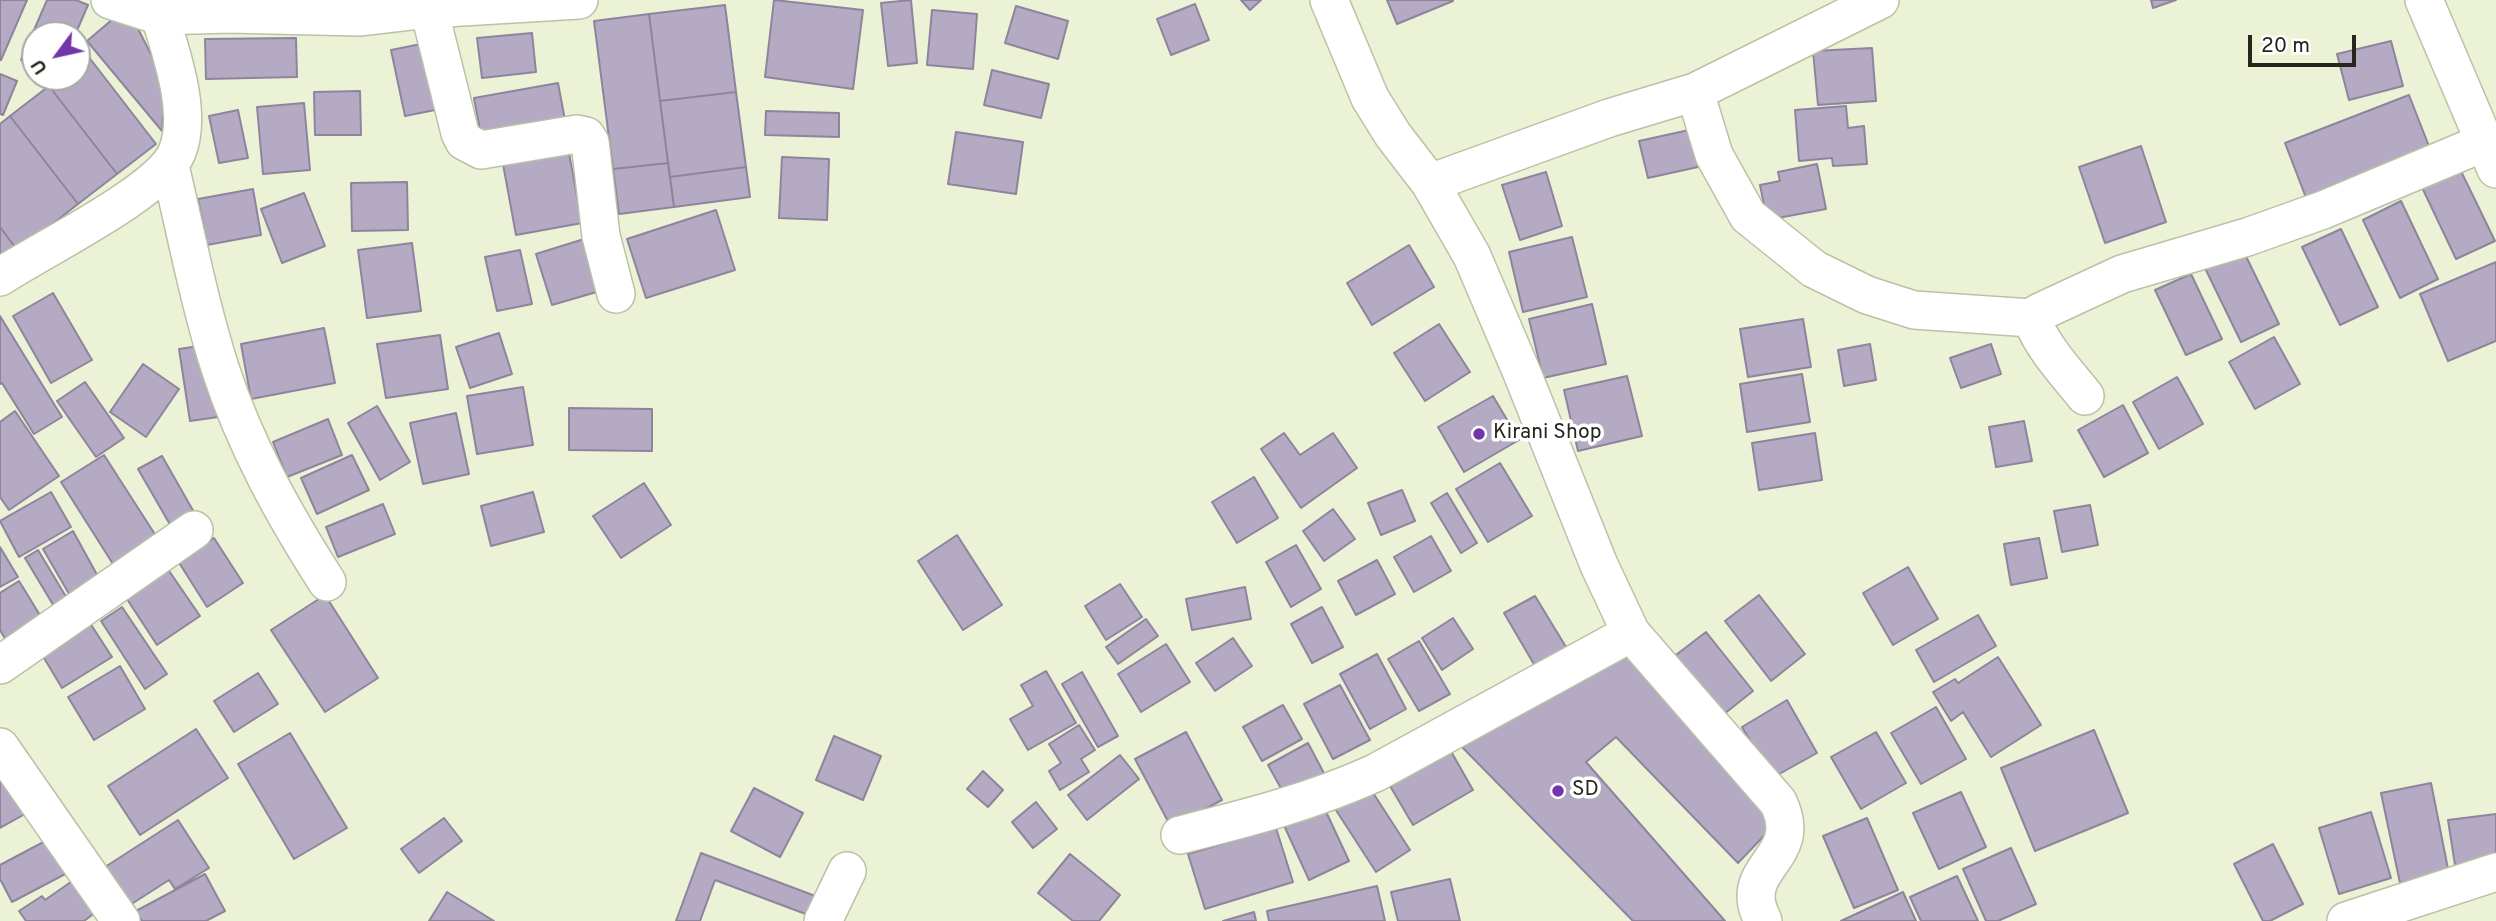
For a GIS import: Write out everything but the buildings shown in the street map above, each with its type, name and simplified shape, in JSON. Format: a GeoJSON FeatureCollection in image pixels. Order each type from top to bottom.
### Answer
{"type":"FeatureCollection","features":[{"type":"Feature","properties":{"kind":"street"},"geometry":{"type":"LineString","coordinates":[[110,0],[228,14],[361,17],[431,5],[579,0]]}},
{"type":"Feature","properties":{"kind":"street"},"geometry":{"type":"LineString","coordinates":[[1329,0],[1370,98],[1393,135],[1430,183],[1472,256],[1522,373],[1598,565],[1631,633],[1778,802],[1786,817],[1786,834],[1782,848],[1765,870],[1758,887],[1756,903],[1763,921]]}},
{"type":"Feature","properties":{"kind":"street"},"geometry":{"type":"LineString","coordinates":[[1430,183],[1609,118],[1695,92],[1880,0]]}},
{"type":"Feature","properties":{"kind":"street"},"geometry":{"type":"LineString","coordinates":[[1695,92],[1714,155],[1748,216],[1814,269],[1867,295],[1913,310],[2031,318],[2122,274],[2247,237],[2490,155],[2424,0]]}},
{"type":"Feature","properties":{"kind":"street"},"geometry":{"type":"LineString","coordinates":[[431,5],[464,141],[481,150],[577,134],[586,136],[590,142],[601,236],[616,294]]}},
{"type":"Feature","properties":{"kind":"street"},"geometry":{"type":"LineString","coordinates":[[0,277],[140,192],[170,166],[178,150],[182,131],[179,81],[161,8]]}},
{"type":"Feature","properties":{"kind":"street"},"geometry":{"type":"LineString","coordinates":[[170,166],[208,324],[234,407],[273,492],[327,582]]}},
{"type":"Feature","properties":{"kind":"street"},"geometry":{"type":"LineString","coordinates":[[2031,318],[2047,350],[2085,396]]}},
{"type":"Feature","properties":{"kind":"street"},"geometry":{"type":"LineString","coordinates":[[0,665],[194,530]]}},
{"type":"Feature","properties":{"kind":"street"},"geometry":{"type":"LineString","coordinates":[[1180,835],[1292,806],[1340,789],[1375,773],[1631,633]]}},
{"type":"Feature","properties":{"kind":"street"},"geometry":{"type":"LineString","coordinates":[[0,747],[121,921]]}},
{"type":"Feature","properties":{"kind":"street"},"geometry":{"type":"LineString","coordinates":[[823,921],[847,870]]}},
{"type":"Feature","properties":{"kind":"street"},"geometry":{"type":"LineString","coordinates":[[2346,921],[2496,872]]}},
{"type":"Feature","properties":{"kind":"place","name":"Kirani Shop"},"geometry":{"type":"Point","coordinates":[1479,434]}},
{"type":"Feature","properties":{"kind":"place","name":"SD"},"geometry":{"type":"Point","coordinates":[1558,791]}}]}
